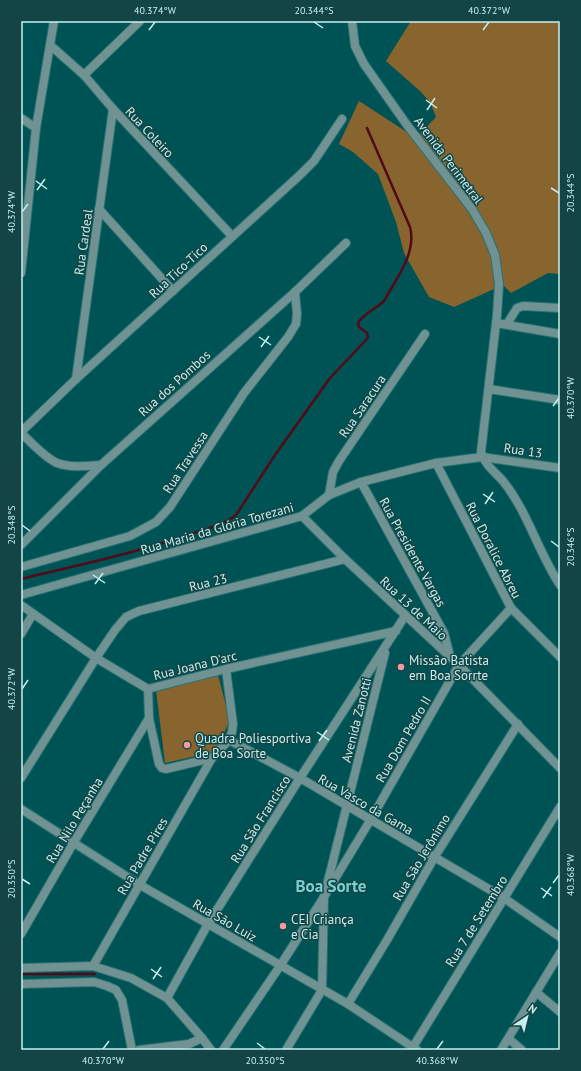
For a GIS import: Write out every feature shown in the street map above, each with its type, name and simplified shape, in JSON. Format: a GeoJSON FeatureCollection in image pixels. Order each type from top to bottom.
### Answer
{"type":"FeatureCollection","features":[{"type":"Feature","properties":{"kind":"street"},"geometry":{"type":"LineString","coordinates":[[21,273],[36,128],[54,21]]}},
{"type":"Feature","properties":{"kind":"street"},"geometry":{"type":"LineString","coordinates":[[84,75],[140,21]]}},
{"type":"Feature","properties":{"kind":"street","name":"Avenida Perimetral"},"geometry":{"type":"LineString","coordinates":[[352,21],[355,46],[364,64],[407,125],[472,208],[486,232],[497,266],[499,284],[496,323],[481,448],[482,457]]}},
{"type":"Feature","properties":{"kind":"street","name":"Rua Coleiro"},"geometry":{"type":"LineString","coordinates":[[50,45],[84,75],[113,109],[232,236]]}},
{"type":"Feature","properties":{"kind":"street","name":"Rua Cardeal"},"geometry":{"type":"LineString","coordinates":[[76,379],[113,109]]}},
{"type":"Feature","properties":{"kind":"street"},"geometry":{"type":"LineString","coordinates":[[21,118],[36,128]]}},
{"type":"Feature","properties":{"kind":"street","name":"Rua Tico-Tico"},"geometry":{"type":"LineString","coordinates":[[21,433],[76,379],[300,175],[314,161],[342,119]]}},
{"type":"Feature","properties":{"kind":"street"},"geometry":{"type":"LineString","coordinates":[[99,209],[174,291]]}},
{"type":"Feature","properties":{"kind":"street","name":"Rua dos Pombos"},"geometry":{"type":"LineString","coordinates":[[21,545],[101,465],[295,292],[346,243]]}},
{"type":"Feature","properties":{"kind":"street","name":"Rua Travessa"},"geometry":{"type":"LineString","coordinates":[[21,567],[130,536],[156,522],[170,507],[244,393],[288,337],[296,324],[297,314],[295,292]]}},
{"type":"Feature","properties":{"kind":"street"},"geometry":{"type":"LineString","coordinates":[[507,324],[517,308],[522,306],[560,308]]}},
{"type":"Feature","properties":{"kind":"street"},"geometry":{"type":"LineString","coordinates":[[496,323],[560,334]]}},
{"type":"Feature","properties":{"kind":"street","name":"Rua Saracura"},"geometry":{"type":"LineString","coordinates":[[328,495],[333,472],[339,461],[425,334]]}},
{"type":"Feature","properties":{"kind":"street"},"geometry":{"type":"LineString","coordinates":[[489,389],[560,400]]}},
{"type":"Feature","properties":{"kind":"street"},"geometry":{"type":"LineString","coordinates":[[21,433],[45,455],[57,463],[74,466],[101,465]]}},
{"type":"Feature","properties":{"kind":"street"},"geometry":{"type":"LineString","coordinates":[[482,457],[503,481],[520,506],[550,569],[560,585]]}},
{"type":"Feature","properties":{"kind":"street","name":"Rua Maria da Glória Torezani"},"geometry":{"type":"LineString","coordinates":[[21,595],[302,516],[328,495],[361,482],[436,463],[482,457]]}},
{"type":"Feature","properties":{"kind":"street","name":"Rua 13"},"geometry":{"type":"LineString","coordinates":[[482,457],[560,468]]}},
{"type":"Feature","properties":{"kind":"street","name":"Rua Doralice Abreu"},"geometry":{"type":"LineString","coordinates":[[436,463],[510,608],[560,657]]}},
{"type":"Feature","properties":{"kind":"street","name":"Rua Presidente Vargas"},"geometry":{"type":"LineString","coordinates":[[361,482],[444,633],[450,657]]}},
{"type":"Feature","properties":{"kind":"street","name":"Rua 13 de Maio"},"geometry":{"type":"LineString","coordinates":[[302,516],[405,616],[459,665],[560,768]]}},
{"type":"Feature","properties":{"kind":"street","name":"Rua 23"},"geometry":{"type":"LineString","coordinates":[[21,778],[96,658],[115,630],[126,617],[139,611],[345,559]]}},
{"type":"Feature","properties":{"kind":"street","name":"Rua Joana D'arc"},"geometry":{"type":"LineString","coordinates":[[21,605],[96,658],[148,689],[226,669],[396,631]]}},
{"type":"Feature","properties":{"kind":"street","name":"Rua Dom Pedro II"},"geometry":{"type":"LineString","coordinates":[[223,1050],[280,966],[324,897],[371,819],[459,665],[510,608]]}},
{"type":"Feature","properties":{"kind":"street"},"geometry":{"type":"LineString","coordinates":[[21,634],[33,614]]}},
{"type":"Feature","properties":{"kind":"street","name":"Rua São Francisco"},"geometry":{"type":"LineString","coordinates":[[167,998],[208,924],[405,616]]}},
{"type":"Feature","properties":{"kind":"street","name":"Avenida Zanotti"},"geometry":{"type":"LineString","coordinates":[[286,1050],[322,990],[324,897],[386,646]]}},
{"type":"Feature","properties":{"kind":"street"},"geometry":{"type":"LineString","coordinates":[[148,689],[149,718],[159,764],[162,768],[212,758],[229,740],[232,732],[233,724],[226,669]]}},
{"type":"Feature","properties":{"kind":"street","name":"Rua Nilo Peçanha"},"geometry":{"type":"LineString","coordinates":[[21,934],[74,842],[149,718]]}},
{"type":"Feature","properties":{"kind":"street","name":"Rua São Jerônimo"},"geometry":{"type":"LineString","coordinates":[[348,1004],[434,858],[518,724]]}},
{"type":"Feature","properties":{"kind":"street","name":"Rua Vasco da Gama"},"geometry":{"type":"LineString","coordinates":[[229,740],[300,778],[504,898],[560,937]]}},
{"type":"Feature","properties":{"kind":"street","name":"Rua Padre Pires"},"geometry":{"type":"LineString","coordinates":[[93,966],[212,758]]}},
{"type":"Feature","properties":{"kind":"street","name":"Rua 7 de Setembro"},"geometry":{"type":"LineString","coordinates":[[415,1048],[560,807]]}},
{"type":"Feature","properties":{"kind":"street","name":"Rua São Luiz"},"geometry":{"type":"LineString","coordinates":[[21,809],[140,885],[348,1004],[415,1048]]}},
{"type":"Feature","properties":{"kind":"street"},"geometry":{"type":"LineString","coordinates":[[502,1050],[560,953]]}},
{"type":"Feature","properties":{"kind":"street"},"geometry":{"type":"LineString","coordinates":[[21,968],[93,966],[131,978],[167,998],[211,1050]]}},
{"type":"Feature","properties":{"kind":"street"},"geometry":{"type":"LineString","coordinates":[[21,984],[94,982],[116,990],[122,1000],[132,1050]]}},
{"type":"Feature","properties":{"kind":"street"},"geometry":{"type":"LineString","coordinates":[[536,992],[560,1012]]}},
{"type":"Feature","properties":{"kind":"street"},"geometry":{"type":"LineString","coordinates":[[139,1050],[189,1044],[202,1038]]}},
{"type":"Feature","properties":{"kind":"street"},"geometry":{"type":"LineString","coordinates":[[508,1039],[522,1050]]}},
{"type":"Feature","properties":{"kind":"shaded area"},"geometry":{"type":"Polygon","coordinates":[[[411,21],[558,22],[560,29],[560,274],[548,273],[511,293],[503,285],[454,307],[429,297],[404,253],[396,222],[378,174],[353,152],[339,144],[359,101],[416,138],[436,117],[430,102],[386,61],[411,21]]]}},
{"type":"Feature","properties":{"kind":"shaded area"},"geometry":{"type":"Polygon","coordinates":[[[218,675],[230,721],[214,752],[165,763],[156,690],[218,675]]]}},
{"type":"Feature","properties":{"kind":"waterway"},"geometry":{"type":"LineString","coordinates":[[21,579],[170,541],[214,526],[236,515],[275,455],[330,378],[368,337],[367,333],[359,327],[358,323],[363,316],[384,301],[408,256],[411,246],[410,227],[367,128]]}},
{"type":"Feature","properties":{"kind":"waterway"},"geometry":{"type":"LineString","coordinates":[[21,974],[95,974]]}},
{"type":"Feature","properties":{"kind":"place","name":"Missão Batista em Boa Sorrte"},"geometry":{"type":"Point","coordinates":[401,667]}},
{"type":"Feature","properties":{"kind":"place","name":"Quadra Poliesportiva de Boa Sorte"},"geometry":{"type":"Point","coordinates":[187,745]}},
{"type":"Feature","properties":{"kind":"place","name":"CEI Criança e Cia"},"geometry":{"type":"Point","coordinates":[283,926]}},
{"type":"Feature","properties":{"kind":"district","name":"Boa Sorte"},"geometry":{"type":"Point","coordinates":[331,886]}}]}
